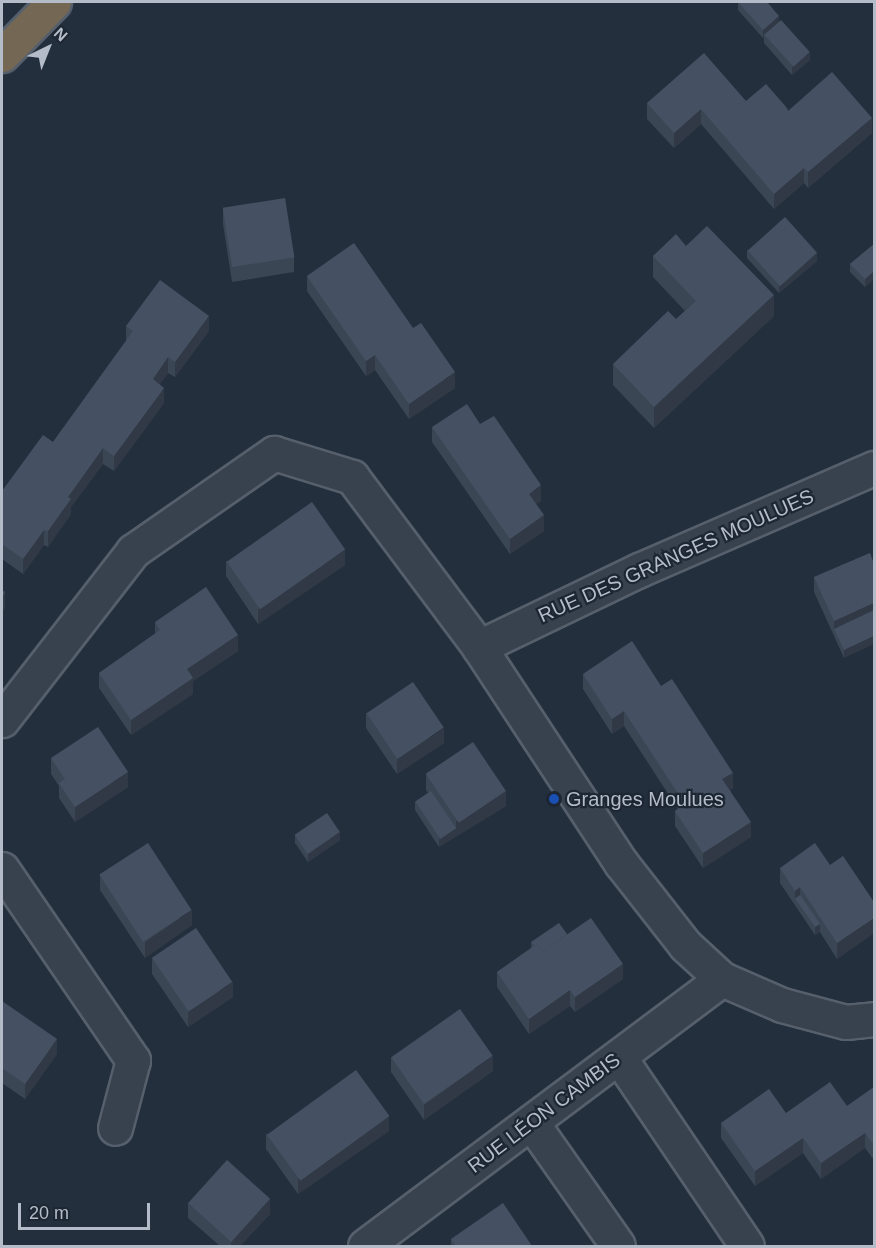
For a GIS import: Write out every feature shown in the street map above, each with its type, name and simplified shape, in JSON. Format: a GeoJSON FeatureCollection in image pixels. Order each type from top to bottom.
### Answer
{"type":"FeatureCollection","features":[{"type":"Feature","properties":{"kind":"highway"},"geometry":{"type":"LineString","coordinates":[[2,49],[42,2]]}},
{"type":"Feature","properties":{"kind":"highway"},"geometry":{"type":"LineString","coordinates":[[2,55],[54,2]]}},
{"type":"Feature","properties":{"kind":"street"},"geometry":{"type":"LineString","coordinates":[[2,720],[133,551],[274,453],[352,477],[479,647],[621,863],[685,945],[722,980],[782,1005],[846,1022],[874,1019]]}},
{"type":"Feature","properties":{"kind":"street","name":"RUE DES GRANGES MOULUES"},"geometry":{"type":"LineString","coordinates":[[479,647],[639,570],[874,468]]}},
{"type":"Feature","properties":{"kind":"street"},"geometry":{"type":"LineString","coordinates":[[2,870],[133,1059],[115,1128]]}},
{"type":"Feature","properties":{"kind":"street","name":"RUE LÉON CAMBIS"},"geometry":{"type":"LineString","coordinates":[[365,1246],[722,980]]}},
{"type":"Feature","properties":{"kind":"street"},"geometry":{"type":"LineString","coordinates":[[619,1057],[747,1246]]}},
{"type":"Feature","properties":{"kind":"street"},"geometry":{"type":"LineString","coordinates":[[531,1122],[618,1246]]}},
{"type":"Feature","properties":{"kind":"building"},"geometry":{"type":"Polygon","coordinates":[[[738,2],[767,2],[779,16],[763,30],[738,2]]]}},
{"type":"Feature","properties":{"kind":"building"},"geometry":{"type":"Polygon","coordinates":[[[781,20],[810,52],[793,67],[765,35],[781,20]]]}},
{"type":"Feature","properties":{"kind":"building"},"geometry":{"type":"Polygon","coordinates":[[[704,53],[746,101],[766,84],[788,111],[832,72],[872,118],[808,172],[804,168],[774,194],[701,109],[674,133],[647,103],[704,53]]]}},
{"type":"Feature","properties":{"kind":"building"},"geometry":{"type":"Polygon","coordinates":[[[285,198],[294,257],[232,267],[223,208],[285,198]]]}},
{"type":"Feature","properties":{"kind":"building"},"geometry":{"type":"Polygon","coordinates":[[[785,217],[817,253],[780,286],[748,250],[785,217]]]}},
{"type":"Feature","properties":{"kind":"building"},"geometry":{"type":"Polygon","coordinates":[[[707,226],[774,295],[654,407],[613,364],[668,311],[676,319],[696,301],[653,256],[676,234],[686,246],[707,226]]]}},
{"type":"Feature","properties":{"kind":"building"},"geometry":{"type":"Polygon","coordinates":[[[354,243],[413,328],[421,323],[455,372],[409,404],[375,355],[366,361],[307,276],[354,243]]]}},
{"type":"Feature","properties":{"kind":"building"},"geometry":{"type":"Polygon","coordinates":[[[874,244],[874,271],[865,279],[850,264],[874,244]]]}},
{"type":"Feature","properties":{"kind":"building"},"geometry":{"type":"Polygon","coordinates":[[[160,280],[209,316],[175,362],[168,357],[153,379],[164,388],[114,456],[103,448],[68,497],[71,499],[48,531],[44,530],[23,559],[2,544],[2,491],[43,435],[53,442],[133,331],[126,326],[160,280]]]}},
{"type":"Feature","properties":{"kind":"building"},"geometry":{"type":"Polygon","coordinates":[[[467,404],[480,424],[494,416],[541,485],[529,494],[544,515],[510,539],[432,427],[467,404]]]}},
{"type":"Feature","properties":{"kind":"building"},"geometry":{"type":"Polygon","coordinates":[[[312,502],[345,550],[260,609],[227,562],[312,502]]]}},
{"type":"Feature","properties":{"kind":"building"},"geometry":{"type":"Polygon","coordinates":[[[870,553],[874,564],[874,603],[834,621],[814,577],[870,553]]]}},
{"type":"Feature","properties":{"kind":"building"},"geometry":{"type":"Polygon","coordinates":[[[206,587],[238,635],[187,669],[193,678],[131,720],[99,673],[160,630],[155,622],[206,587]]]}},
{"type":"Feature","properties":{"kind":"building"},"geometry":{"type":"Polygon","coordinates":[[[874,610],[874,636],[844,650],[834,629],[874,610]]]}},
{"type":"Feature","properties":{"kind":"building"},"geometry":{"type":"Polygon","coordinates":[[[632,641],[661,686],[672,679],[733,773],[722,779],[751,822],[703,853],[675,811],[685,804],[624,711],[612,719],[583,674],[632,641]]]}},
{"type":"Feature","properties":{"kind":"building"},"geometry":{"type":"Polygon","coordinates":[[[413,682],[444,728],[397,759],[367,713],[413,682]]]}},
{"type":"Feature","properties":{"kind":"building"},"geometry":{"type":"Polygon","coordinates":[[[98,727],[128,772],[75,807],[59,783],[65,779],[51,758],[98,727]]]}},
{"type":"Feature","properties":{"kind":"building"},"geometry":{"type":"Polygon","coordinates":[[[473,742],[506,791],[459,823],[426,774],[473,742]]]}},
{"type":"Feature","properties":{"kind":"building"},"geometry":{"type":"Polygon","coordinates":[[[431,791],[456,828],[440,839],[415,802],[431,791]]]}},
{"type":"Feature","properties":{"kind":"building"},"geometry":{"type":"Polygon","coordinates":[[[327,813],[340,832],[308,854],[295,835],[327,813]]]}},
{"type":"Feature","properties":{"kind":"building"},"geometry":{"type":"Polygon","coordinates":[[[148,843],[192,910],[143,942],[99,875],[148,843]]]}},
{"type":"Feature","properties":{"kind":"building"},"geometry":{"type":"Polygon","coordinates":[[[815,843],[830,865],[843,856],[874,902],[874,918],[837,943],[800,887],[795,891],[780,868],[815,843]]]}},
{"type":"Feature","properties":{"kind":"building"},"geometry":{"type":"Polygon","coordinates":[[[800,895],[820,924],[815,927],[795,898],[800,895]]]}},
{"type":"Feature","properties":{"kind":"building"},"geometry":{"type":"Polygon","coordinates":[[[591,918],[623,964],[575,997],[570,990],[529,1019],[497,972],[537,944],[543,951],[591,918]]]}},
{"type":"Feature","properties":{"kind":"building"},"geometry":{"type":"Polygon","coordinates":[[[559,923],[567,934],[543,951],[537,944],[534,946],[531,942],[559,923]]]}},
{"type":"Feature","properties":{"kind":"building"},"geometry":{"type":"Polygon","coordinates":[[[196,928],[232,982],[188,1012],[152,958],[196,928]]]}},
{"type":"Feature","properties":{"kind":"building"},"geometry":{"type":"Polygon","coordinates":[[[2,1001],[57,1039],[25,1084],[2,1068],[2,1001]]]}},
{"type":"Feature","properties":{"kind":"building"},"geometry":{"type":"Polygon","coordinates":[[[460,1009],[493,1056],[424,1104],[391,1057],[460,1009]]]}},
{"type":"Feature","properties":{"kind":"building"},"geometry":{"type":"Polygon","coordinates":[[[356,1070],[390,1116],[301,1181],[267,1135],[356,1070]]]}},
{"type":"Feature","properties":{"kind":"building"},"geometry":{"type":"Polygon","coordinates":[[[830,1082],[847,1106],[874,1087],[874,1145],[865,1133],[821,1163],[803,1138],[755,1171],[721,1123],[769,1089],[786,1113],[830,1082]]]}},
{"type":"Feature","properties":{"kind":"building"},"geometry":{"type":"Polygon","coordinates":[[[227,1160],[270,1199],[231,1242],[188,1203],[227,1160]]]}},
{"type":"Feature","properties":{"kind":"building"},"geometry":{"type":"Polygon","coordinates":[[[503,1203],[532,1246],[456,1246],[451,1239],[503,1203]]]}},
{"type":"Feature","properties":{"kind":"place","name":"Granges Moulues"},"geometry":{"type":"Point","coordinates":[554,799]}}]}
